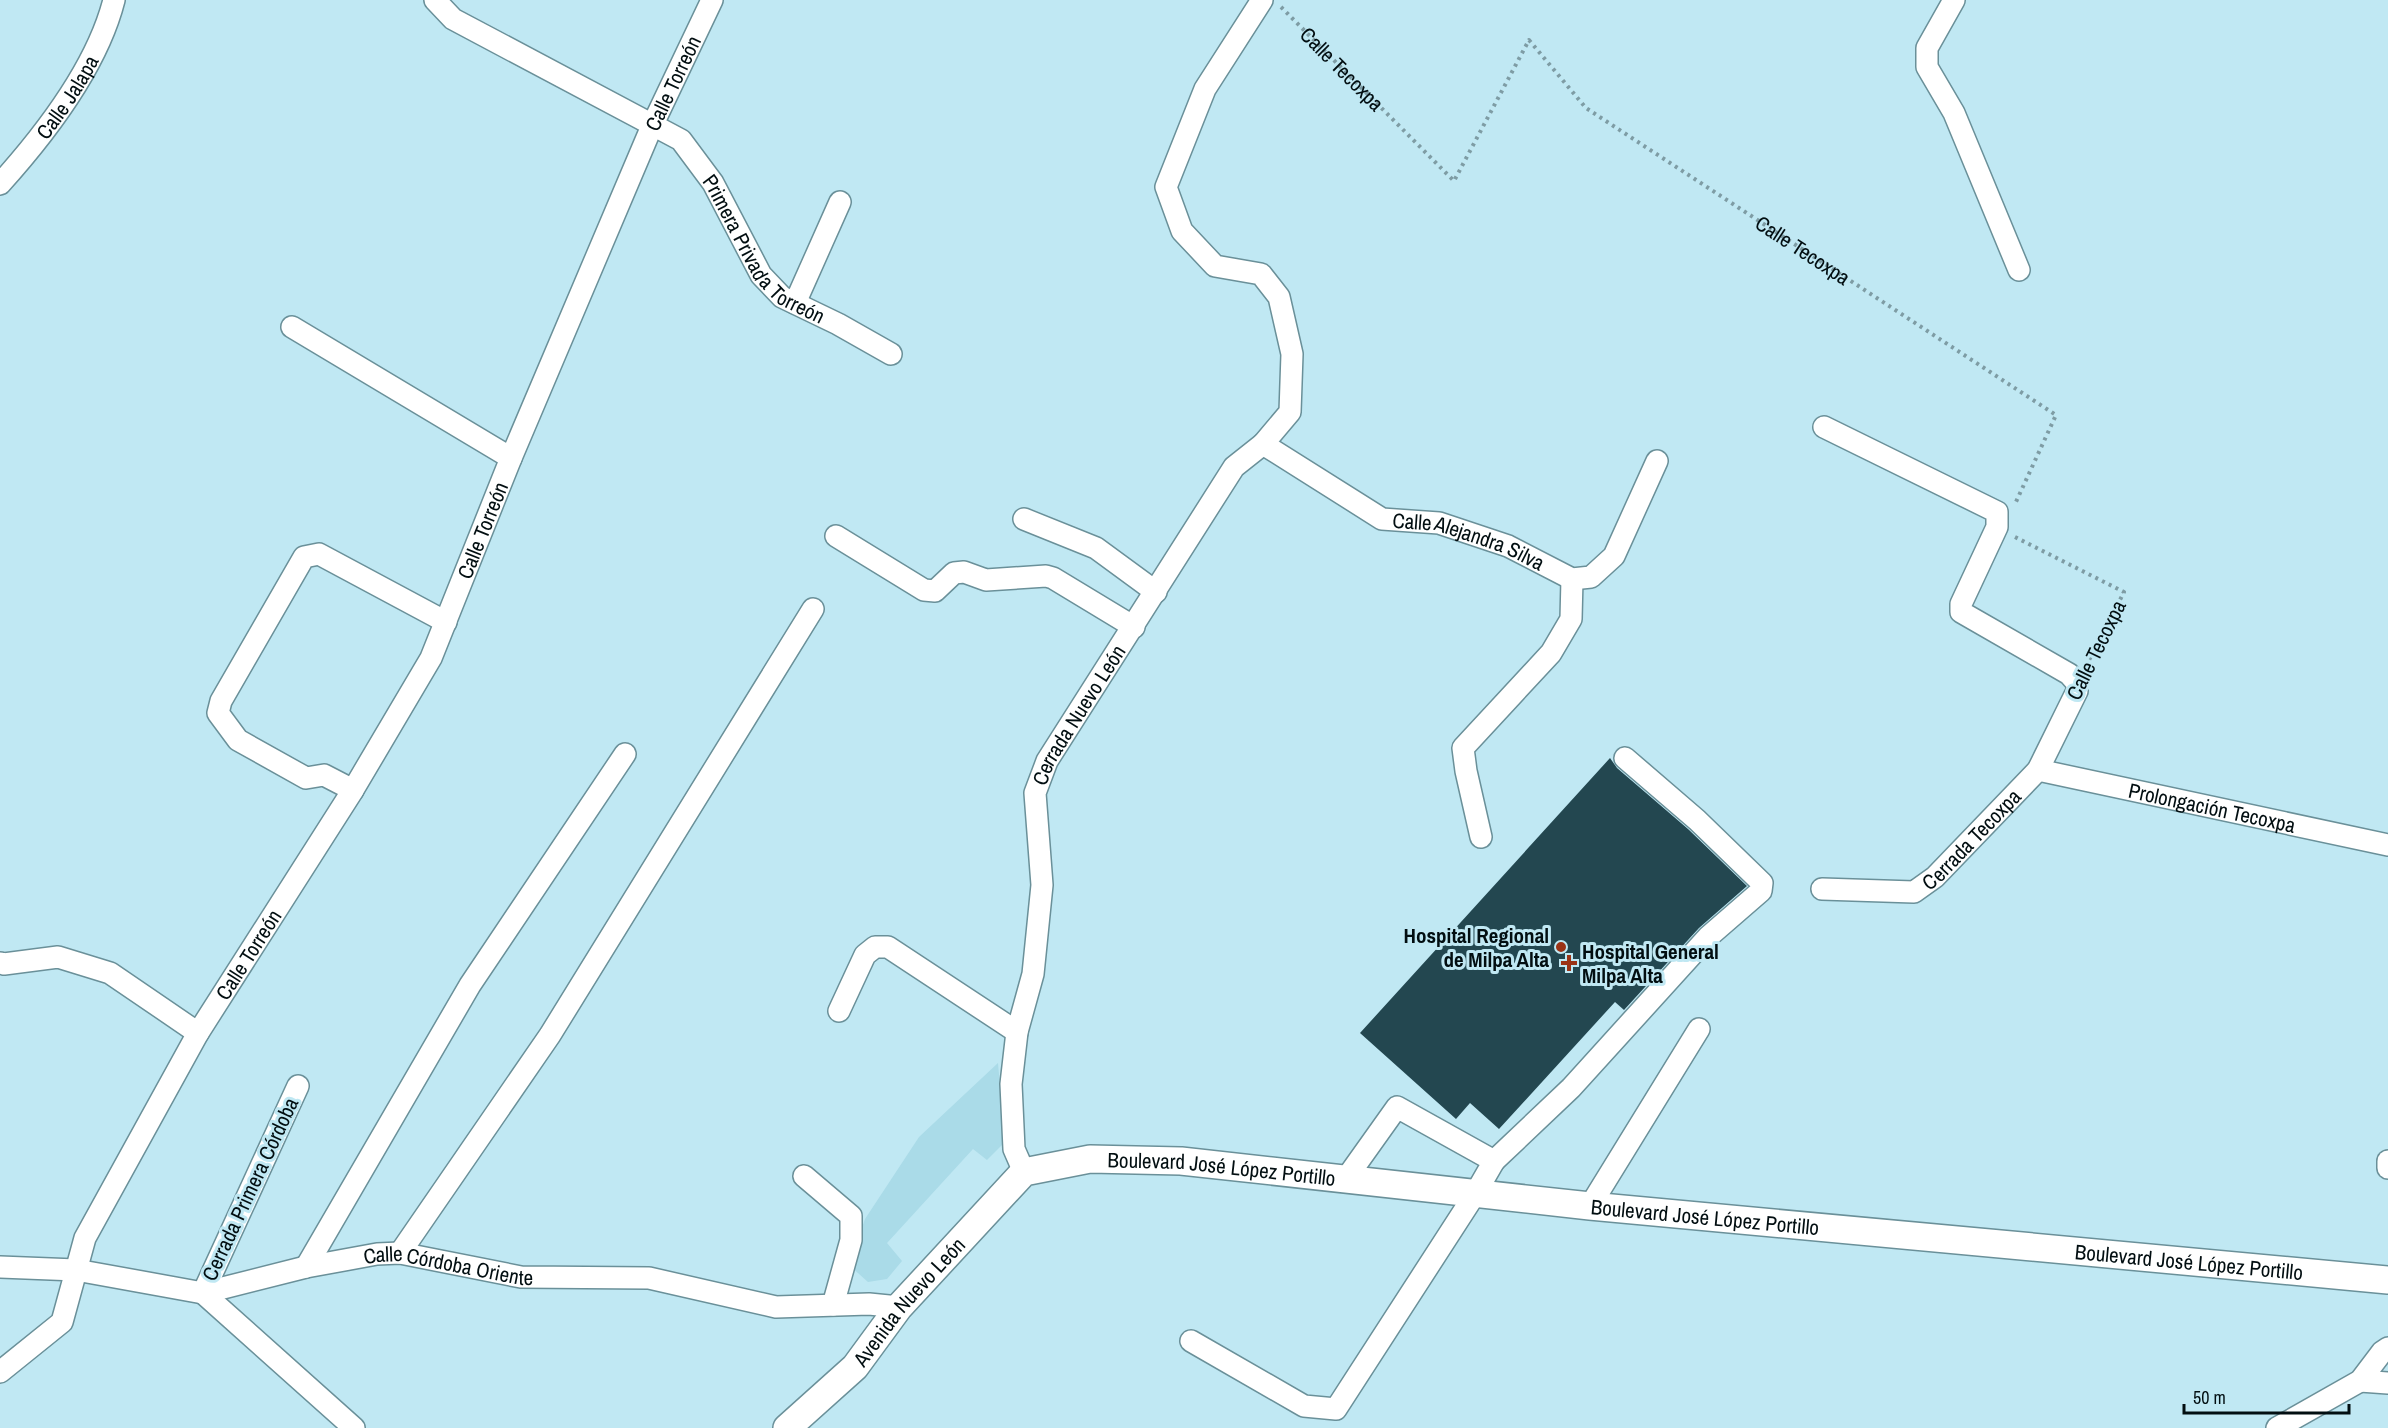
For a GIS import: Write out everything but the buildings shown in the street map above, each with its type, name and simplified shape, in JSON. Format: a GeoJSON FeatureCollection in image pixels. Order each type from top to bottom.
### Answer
{"type":"FeatureCollection","features":[{"type":"Feature","properties":{"kind":"main road","name":"Boulevard José López Portillo"},"geometry":{"type":"LineString","coordinates":[[1024,1172],[1090,1159],[1181,1161],[1590,1206],[2388,1280]]}},
{"type":"Feature","properties":{"kind":"main road","name":"Avenida Nuevo León"},"geometry":{"type":"LineString","coordinates":[[787,1428],[855,1367],[899,1307],[1024,1172]]}},
{"type":"Feature","properties":{"kind":"street","name":"Calle Jalapa"},"geometry":{"type":"LineString","coordinates":[[0,184],[62,105],[82,75],[97,48],[114,0]]}},
{"type":"Feature","properties":{"kind":"street","name":"Primera Privada Torreón"},"geometry":{"type":"LineString","coordinates":[[435,0],[453,19],[681,140],[713,183],[761,275],[782,297],[891,354]]}},
{"type":"Feature","properties":{"kind":"street","name":"Calle Torreón"},"geometry":{"type":"LineString","coordinates":[[0,1372],[62,1322],[85,1238],[198,1033],[353,790],[431,657],[511,458],[652,126],[712,0]]}},
{"type":"Feature","properties":{"kind":"street"},"geometry":{"type":"LineString","coordinates":[[1262,0],[1205,89],[1166,188],[1182,231],[1215,266],[1262,273],[1279,297],[1292,354],[1290,412],[1263,444]]}},
{"type":"Feature","properties":{"kind":"street"},"geometry":{"type":"LineString","coordinates":[[1954,0],[1927,48],[1927,67],[1954,113],[2019,270]]}},
{"type":"Feature","properties":{"kind":"street"},"geometry":{"type":"LineString","coordinates":[[795,303],[840,202]]}},
{"type":"Feature","properties":{"kind":"street"},"geometry":{"type":"LineString","coordinates":[[292,327],[511,458]]}},
{"type":"Feature","properties":{"kind":"street"},"geometry":{"type":"LineString","coordinates":[[1824,427],[1997,512],[1997,526],[1961,604],[1961,612],[2069,674],[2077,683]]}},
{"type":"Feature","properties":{"kind":"street","name":"Calle Alejandra Silva"},"geometry":{"type":"LineString","coordinates":[[1263,444],[1382,519],[1439,523],[1508,546],[1572,579],[1591,577],[1614,556],[1657,461]]}},
{"type":"Feature","properties":{"kind":"street","name":"Cerrada Nuevo León"},"geometry":{"type":"LineString","coordinates":[[1024,1172],[1014,1149],[1011,1084],[1017,1032],[1033,974],[1042,885],[1035,793],[1047,761],[1234,467],[1263,444]]}},
{"type":"Feature","properties":{"kind":"street"},"geometry":{"type":"LineString","coordinates":[[1024,519],[1096,548],[1156,592]]}},
{"type":"Feature","properties":{"kind":"street"},"geometry":{"type":"LineString","coordinates":[[836,536],[924,590],[935,591],[954,573],[964,572],[986,580],[1046,576],[1134,627]]}},
{"type":"Feature","properties":{"kind":"street"},"geometry":{"type":"LineString","coordinates":[[353,790],[324,775],[306,778],[238,740],[218,713],[221,701],[304,557],[319,554],[446,621]]}},
{"type":"Feature","properties":{"kind":"street"},"geometry":{"type":"LineString","coordinates":[[1481,837],[1463,748],[1551,653],[1570,619],[1572,579]]}},
{"type":"Feature","properties":{"kind":"street"},"geometry":{"type":"LineString","coordinates":[[400,1253],[550,1035],[813,609]]}},
{"type":"Feature","properties":{"kind":"street","name":"Calle Tecoxpa"},"geometry":{"type":"LineString","coordinates":[[2038,770],[2077,691],[2077,683]]}},
{"type":"Feature","properties":{"kind":"street"},"geometry":{"type":"LineString","coordinates":[[306,1267],[470,985],[625,754]]}},
{"type":"Feature","properties":{"kind":"street"},"geometry":{"type":"LineString","coordinates":[[1191,1341],[1304,1406],[1336,1409],[1494,1161],[1571,1088],[1708,937],[1761,891],[1762,883],[1697,820],[1625,758]]}},
{"type":"Feature","properties":{"kind":"street","name":"Prolongación Tecoxpa"},"geometry":{"type":"LineString","coordinates":[[2038,770],[2388,845]]}},
{"type":"Feature","properties":{"kind":"street","name":"Cerrada Tecoxpa"},"geometry":{"type":"LineString","coordinates":[[1822,889],[1914,892],[1935,877],[2038,770]]}},
{"type":"Feature","properties":{"kind":"street"},"geometry":{"type":"LineString","coordinates":[[839,1011],[865,954],[874,946],[888,947],[1017,1032]]}},
{"type":"Feature","properties":{"kind":"street"},"geometry":{"type":"LineString","coordinates":[[0,963],[58,957],[110,973],[198,1033]]}},
{"type":"Feature","properties":{"kind":"street"},"geometry":{"type":"LineString","coordinates":[[1590,1206],[1699,1029]]}},
{"type":"Feature","properties":{"kind":"street","name":"Cerrada Primera Córdoba"},"geometry":{"type":"LineString","coordinates":[[203,1293],[298,1086]]}},
{"type":"Feature","properties":{"kind":"street"},"geometry":{"type":"LineString","coordinates":[[1345,1180],[1397,1107],[1494,1161]]}},
{"type":"Feature","properties":{"kind":"street"},"geometry":{"type":"LineString","coordinates":[[2388,1161],[2388,1168]]}},
{"type":"Feature","properties":{"kind":"street"},"geometry":{"type":"LineString","coordinates":[[804,1176],[851,1216],[851,1240],[833,1305]]}},
{"type":"Feature","properties":{"kind":"street","name":"Calle Córdoba Oriente"},"geometry":{"type":"LineString","coordinates":[[0,1267],[75,1270],[203,1293],[306,1267],[377,1254],[400,1253],[521,1277],[649,1278],[776,1308],[869,1304],[899,1307]]}},
{"type":"Feature","properties":{"kind":"street"},"geometry":{"type":"LineString","coordinates":[[203,1293],[354,1428]]}},
{"type":"Feature","properties":{"kind":"street"},"geometry":{"type":"LineString","coordinates":[[2277,1428],[2360,1382],[2382,1352],[2388,1348]]}},
{"type":"Feature","properties":{"kind":"street"},"geometry":{"type":"LineString","coordinates":[[2360,1382],[2388,1383]]}},
{"type":"Feature","properties":{"kind":"path","name":"Calle Tecoxpa"},"geometry":{"type":"LineString","coordinates":[[1274,0],[1454,181],[1529,40],[1586,108],[2056,416],[2013,510]]}},
{"type":"Feature","properties":{"kind":"path","name":"Calle Tecoxpa"},"geometry":{"type":"LineString","coordinates":[[2013,536],[2124,592],[2077,683]]}},
{"type":"Feature","properties":{"kind":"shaded area"},"geometry":{"type":"Polygon","coordinates":[[[998,1063],[1005,1142],[987,1160],[973,1149],[887,1243],[902,1261],[887,1279],[868,1282],[849,1265],[865,1219],[919,1137],[998,1063]]]}},
{"type":"Feature","properties":{"kind":"place","name":"Hospital Regional de Milpa Alta"},"geometry":{"type":"Point","coordinates":[1561,947]}},
{"type":"Feature","properties":{"kind":"place","name":"Hospital General Milpa Alta"},"geometry":{"type":"Point","coordinates":[1569,963]}}]}
